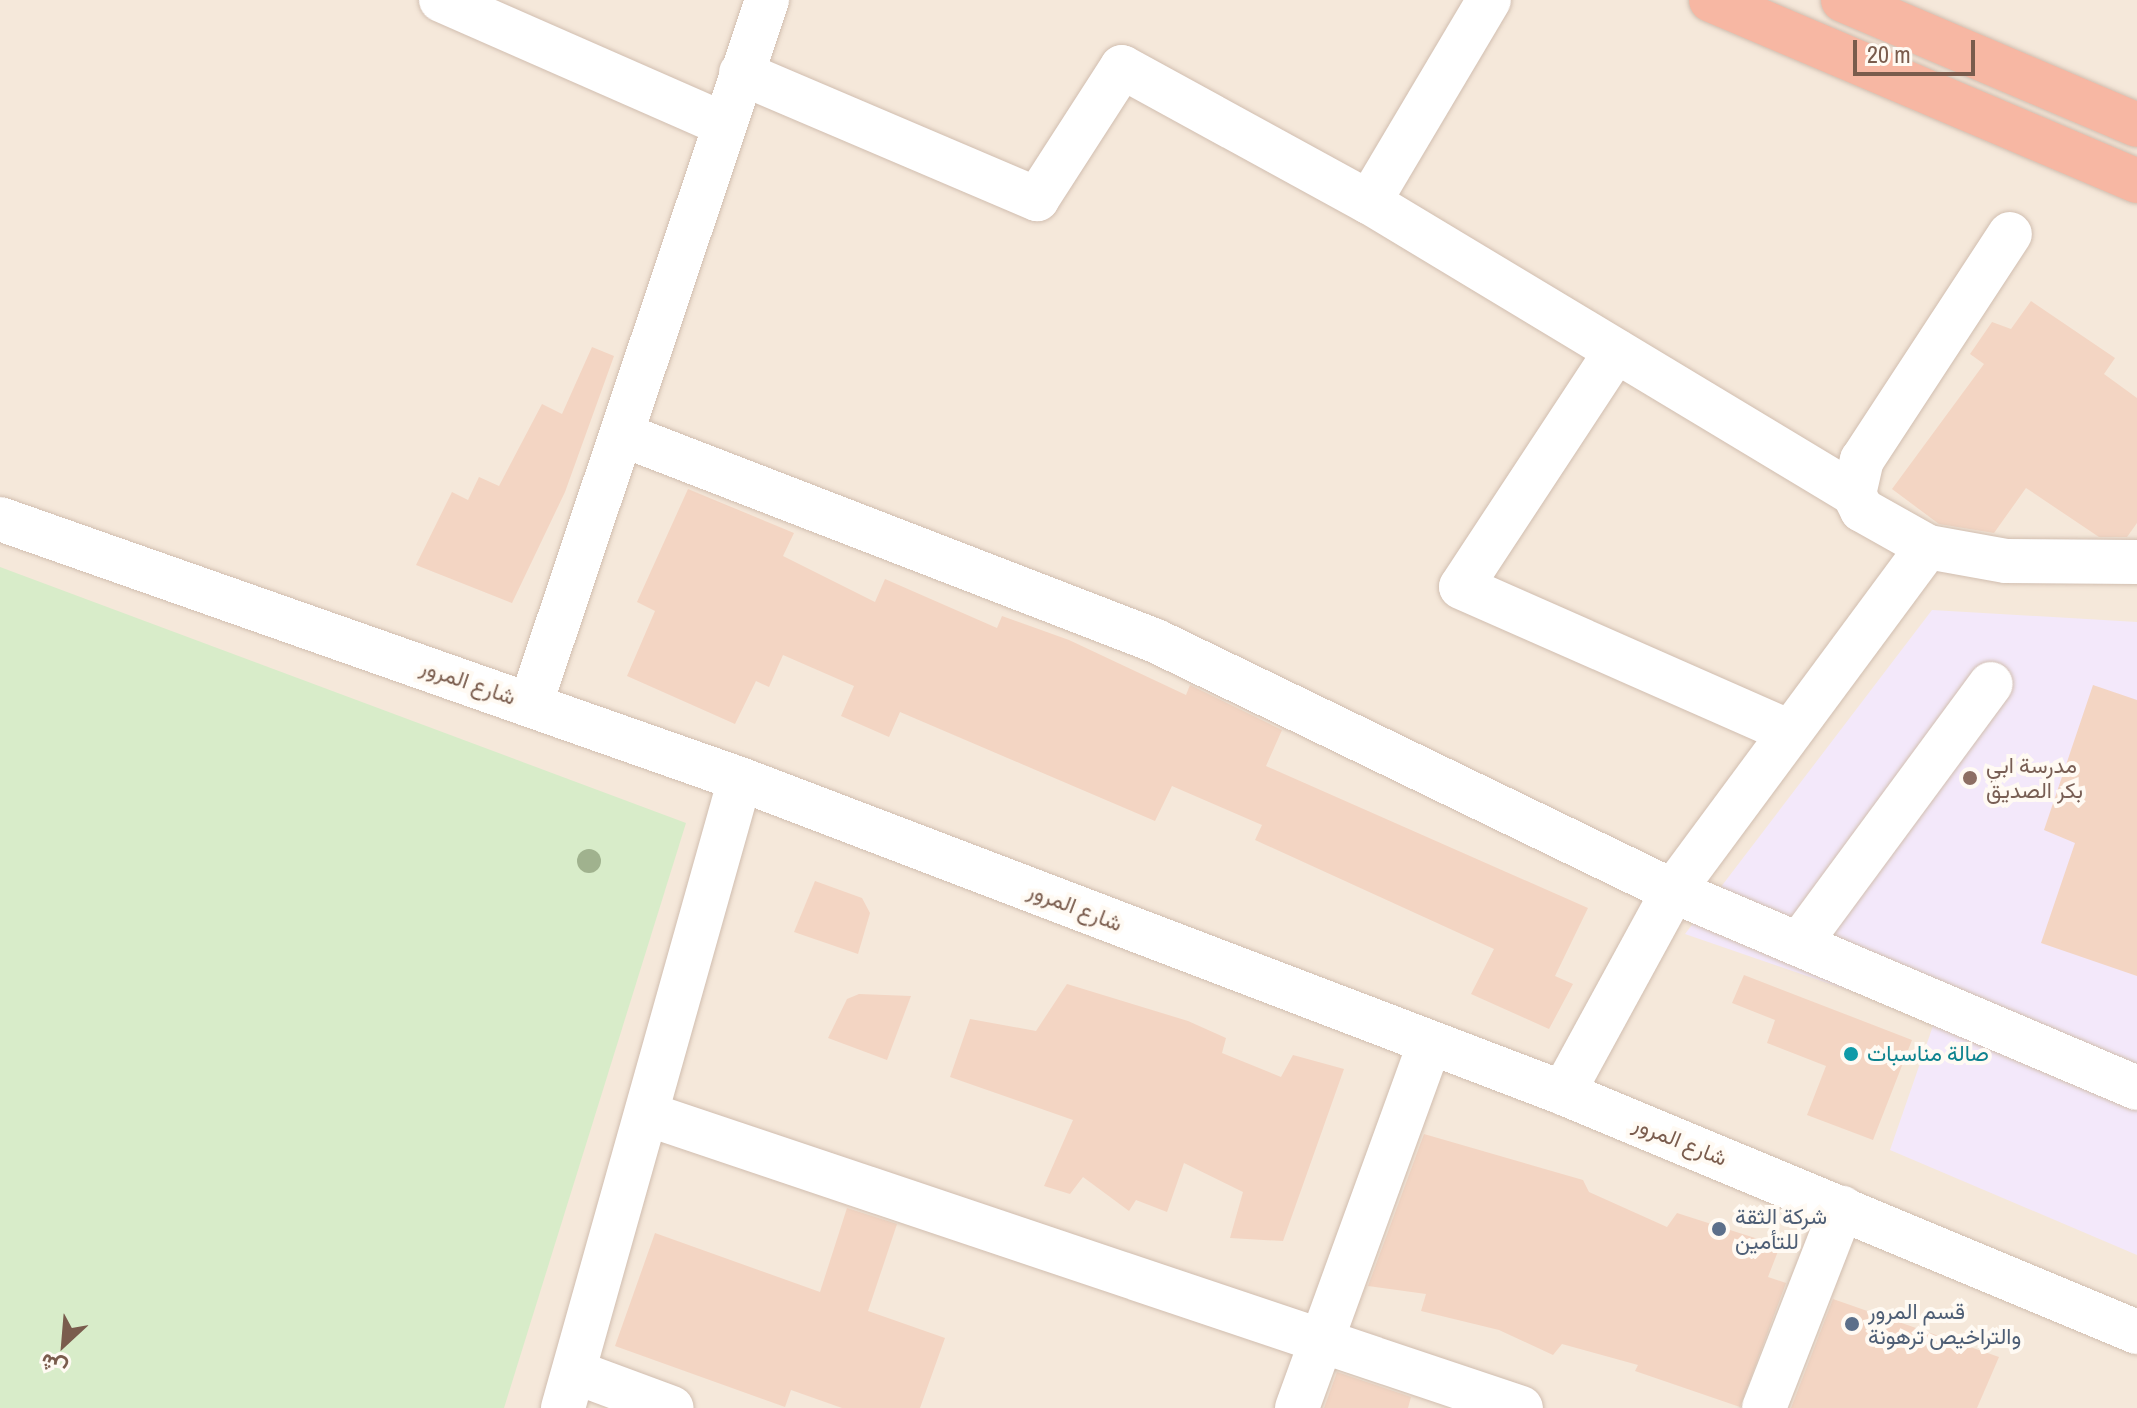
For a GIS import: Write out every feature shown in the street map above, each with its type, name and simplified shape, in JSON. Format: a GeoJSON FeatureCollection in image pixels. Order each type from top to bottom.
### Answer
{"type":"FeatureCollection","features":[{"type":"Feature","properties":{"kind":"highway"},"geometry":{"type":"LineString","coordinates":[[1711,0],[2137,181]]}},
{"type":"Feature","properties":{"kind":"highway"},"geometry":{"type":"LineString","coordinates":[[1843,0],[2137,125]]}},
{"type":"Feature","properties":{"kind":"street"},"geometry":{"type":"LineString","coordinates":[[441,0],[724,124]]}},
{"type":"Feature","properties":{"kind":"street"},"geometry":{"type":"LineString","coordinates":[[531,703],[767,0]]}},
{"type":"Feature","properties":{"kind":"street"},"geometry":{"type":"LineString","coordinates":[[1369,202],[1489,0]]}},
{"type":"Feature","properties":{"kind":"street"},"geometry":{"type":"LineString","coordinates":[[741,73],[1037,199],[1122,67],[1369,202],[1854,494],[1862,510],[1928,547],[2006,561],[2137,562]]}},
{"type":"Feature","properties":{"kind":"street"},"geometry":{"type":"LineString","coordinates":[[1854,494],[1862,460],[2010,234]]}},
{"type":"Feature","properties":{"kind":"street"},"geometry":{"type":"LineString","coordinates":[[1616,351],[1461,587],[1787,731]]}},
{"type":"Feature","properties":{"kind":"street"},"geometry":{"type":"LineString","coordinates":[[623,435],[1156,641],[1673,891],[2137,1088]]}},
{"type":"Feature","properties":{"kind":"street","name":"شارع المرور"},"geometry":{"type":"LineString","coordinates":[[0,519],[531,703],[740,779],[1563,1093],[2137,1332]]}},
{"type":"Feature","properties":{"kind":"street"},"geometry":{"type":"LineString","coordinates":[[1563,1093],[1673,891],[1787,731],[1928,547]]}},
{"type":"Feature","properties":{"kind":"street"},"geometry":{"type":"LineString","coordinates":[[1799,944],[1991,684]]}},
{"type":"Feature","properties":{"kind":"street"},"geometry":{"type":"LineString","coordinates":[[672,1408],[569,1390],[740,779]]}},
{"type":"Feature","properties":{"kind":"street"},"geometry":{"type":"LineString","coordinates":[[1297,1408],[1430,1043]]}},
{"type":"Feature","properties":{"kind":"street"},"geometry":{"type":"LineString","coordinates":[[647,1114],[1521,1408]]}},
{"type":"Feature","properties":{"kind":"street"},"geometry":{"type":"LineString","coordinates":[[1764,1408],[1842,1208]]}},
{"type":"Feature","properties":{"kind":"shaded area"},"geometry":{"type":"Polygon","coordinates":[[[0,0],[2137,0],[2137,1408],[0,1408],[0,0]]]}},
{"type":"Feature","properties":{"kind":"shaded area","name":"مدرسة ابي بكر الصديق"},"geometry":{"type":"Polygon","coordinates":[[[1932,610],[2137,622],[2137,1255],[1890,1150],[1935,1020],[1685,934],[1932,610]]]}},
{"type":"Feature","properties":{"kind":"green space"},"geometry":{"type":"Polygon","coordinates":[[[0,567],[686,823],[504,1408],[0,1408],[0,567]]]}},
{"type":"Feature","properties":{"kind":"building"},"geometry":{"type":"Polygon","coordinates":[[[2031,301],[2115,358],[2104,374],[2137,398],[2137,523],[2127,537],[2099,537],[2026,488],[1994,533],[1939,524],[1892,489],[1984,364],[1970,354],[1992,322],[2011,329],[2031,301]]]}},
{"type":"Feature","properties":{"kind":"building"},"geometry":{"type":"Polygon","coordinates":[[[592,347],[614,356],[565,492],[512,603],[416,565],[452,492],[468,500],[479,477],[499,486],[542,404],[562,414],[592,347]]]}},
{"type":"Feature","properties":{"kind":"building"},"geometry":{"type":"Polygon","coordinates":[[[688,489],[794,533],[783,556],[875,602],[885,579],[997,628],[1002,616],[1069,640],[1186,695],[1190,685],[1282,730],[1266,766],[1588,908],[1555,976],[1573,984],[1549,1029],[1471,994],[1494,949],[1255,840],[1262,825],[1172,786],[1155,821],[900,712],[889,737],[841,716],[854,686],[783,655],[769,687],[756,681],[735,724],[627,676],[655,611],[637,602],[688,489]]]}},
{"type":"Feature","properties":{"kind":"building","name":"مدرسة ابي بكر الصديق"},"geometry":{"type":"Polygon","coordinates":[[[2093,685],[2137,700],[2137,976],[2041,943],[2075,843],[2044,830],[2093,685]]]}},
{"type":"Feature","properties":{"kind":"building"},"geometry":{"type":"Polygon","coordinates":[[[815,881],[862,898],[870,913],[858,954],[794,932],[815,881]]]}},
{"type":"Feature","properties":{"kind":"building","name":"صالة مناسبات"},"geometry":{"type":"Polygon","coordinates":[[[1744,975],[1912,1040],[1873,1140],[1807,1115],[1826,1066],[1767,1043],[1775,1020],[1732,1003],[1744,975]]]}},
{"type":"Feature","properties":{"kind":"building"},"geometry":{"type":"Polygon","coordinates":[[[1067,984],[1188,1021],[1226,1038],[1222,1053],[1281,1077],[1293,1055],[1344,1069],[1283,1241],[1230,1238],[1243,1192],[1184,1163],[1167,1212],[1136,1200],[1129,1211],[1083,1177],[1070,1194],[1044,1186],[1073,1120],[950,1077],[970,1019],[1036,1031],[1067,984]]]}},
{"type":"Feature","properties":{"kind":"building"},"geometry":{"type":"Polygon","coordinates":[[[859,994],[911,996],[887,1060],[828,1038],[847,999],[859,994]]]}},
{"type":"Feature","properties":{"kind":"building"},"geometry":{"type":"Polygon","coordinates":[[[1424,1134],[1583,1180],[1589,1192],[1667,1227],[1677,1213],[1780,1246],[1768,1277],[1786,1283],[1740,1407],[1635,1371],[1638,1365],[1562,1344],[1553,1355],[1499,1330],[1421,1311],[1426,1294],[1368,1286],[1424,1134]]]}},
{"type":"Feature","properties":{"kind":"building"},"geometry":{"type":"Polygon","coordinates":[[[847,1208],[897,1224],[868,1311],[945,1338],[920,1408],[842,1408],[791,1390],[785,1407],[615,1346],[655,1233],[820,1292],[847,1208]]]}},
{"type":"Feature","properties":{"kind":"building","name":"قسم المرور والتراخيص ترهونة"},"geometry":{"type":"Polygon","coordinates":[[[1833,1299],[1999,1357],[1977,1408],[1791,1408],[1833,1299]]]}},
{"type":"Feature","properties":{"kind":"building"},"geometry":{"type":"Polygon","coordinates":[[[1337,1372],[1411,1397],[1408,1408],[1324,1408],[1337,1372]]]}},
{"type":"Feature","properties":{"kind":"place","name":"مدرسة ابي بكر الصديق"},"geometry":{"type":"Point","coordinates":[1970,778]}},
{"type":"Feature","properties":{"kind":"place","name":"صالة مناسبات"},"geometry":{"type":"Point","coordinates":[1851,1054]}},
{"type":"Feature","properties":{"kind":"place","name":"شركة الثقة للتأمين"},"geometry":{"type":"Point","coordinates":[1719,1229]}},
{"type":"Feature","properties":{"kind":"place","name":"قسم المرور والتراخيص ترهونة"},"geometry":{"type":"Point","coordinates":[1852,1324]}}]}
